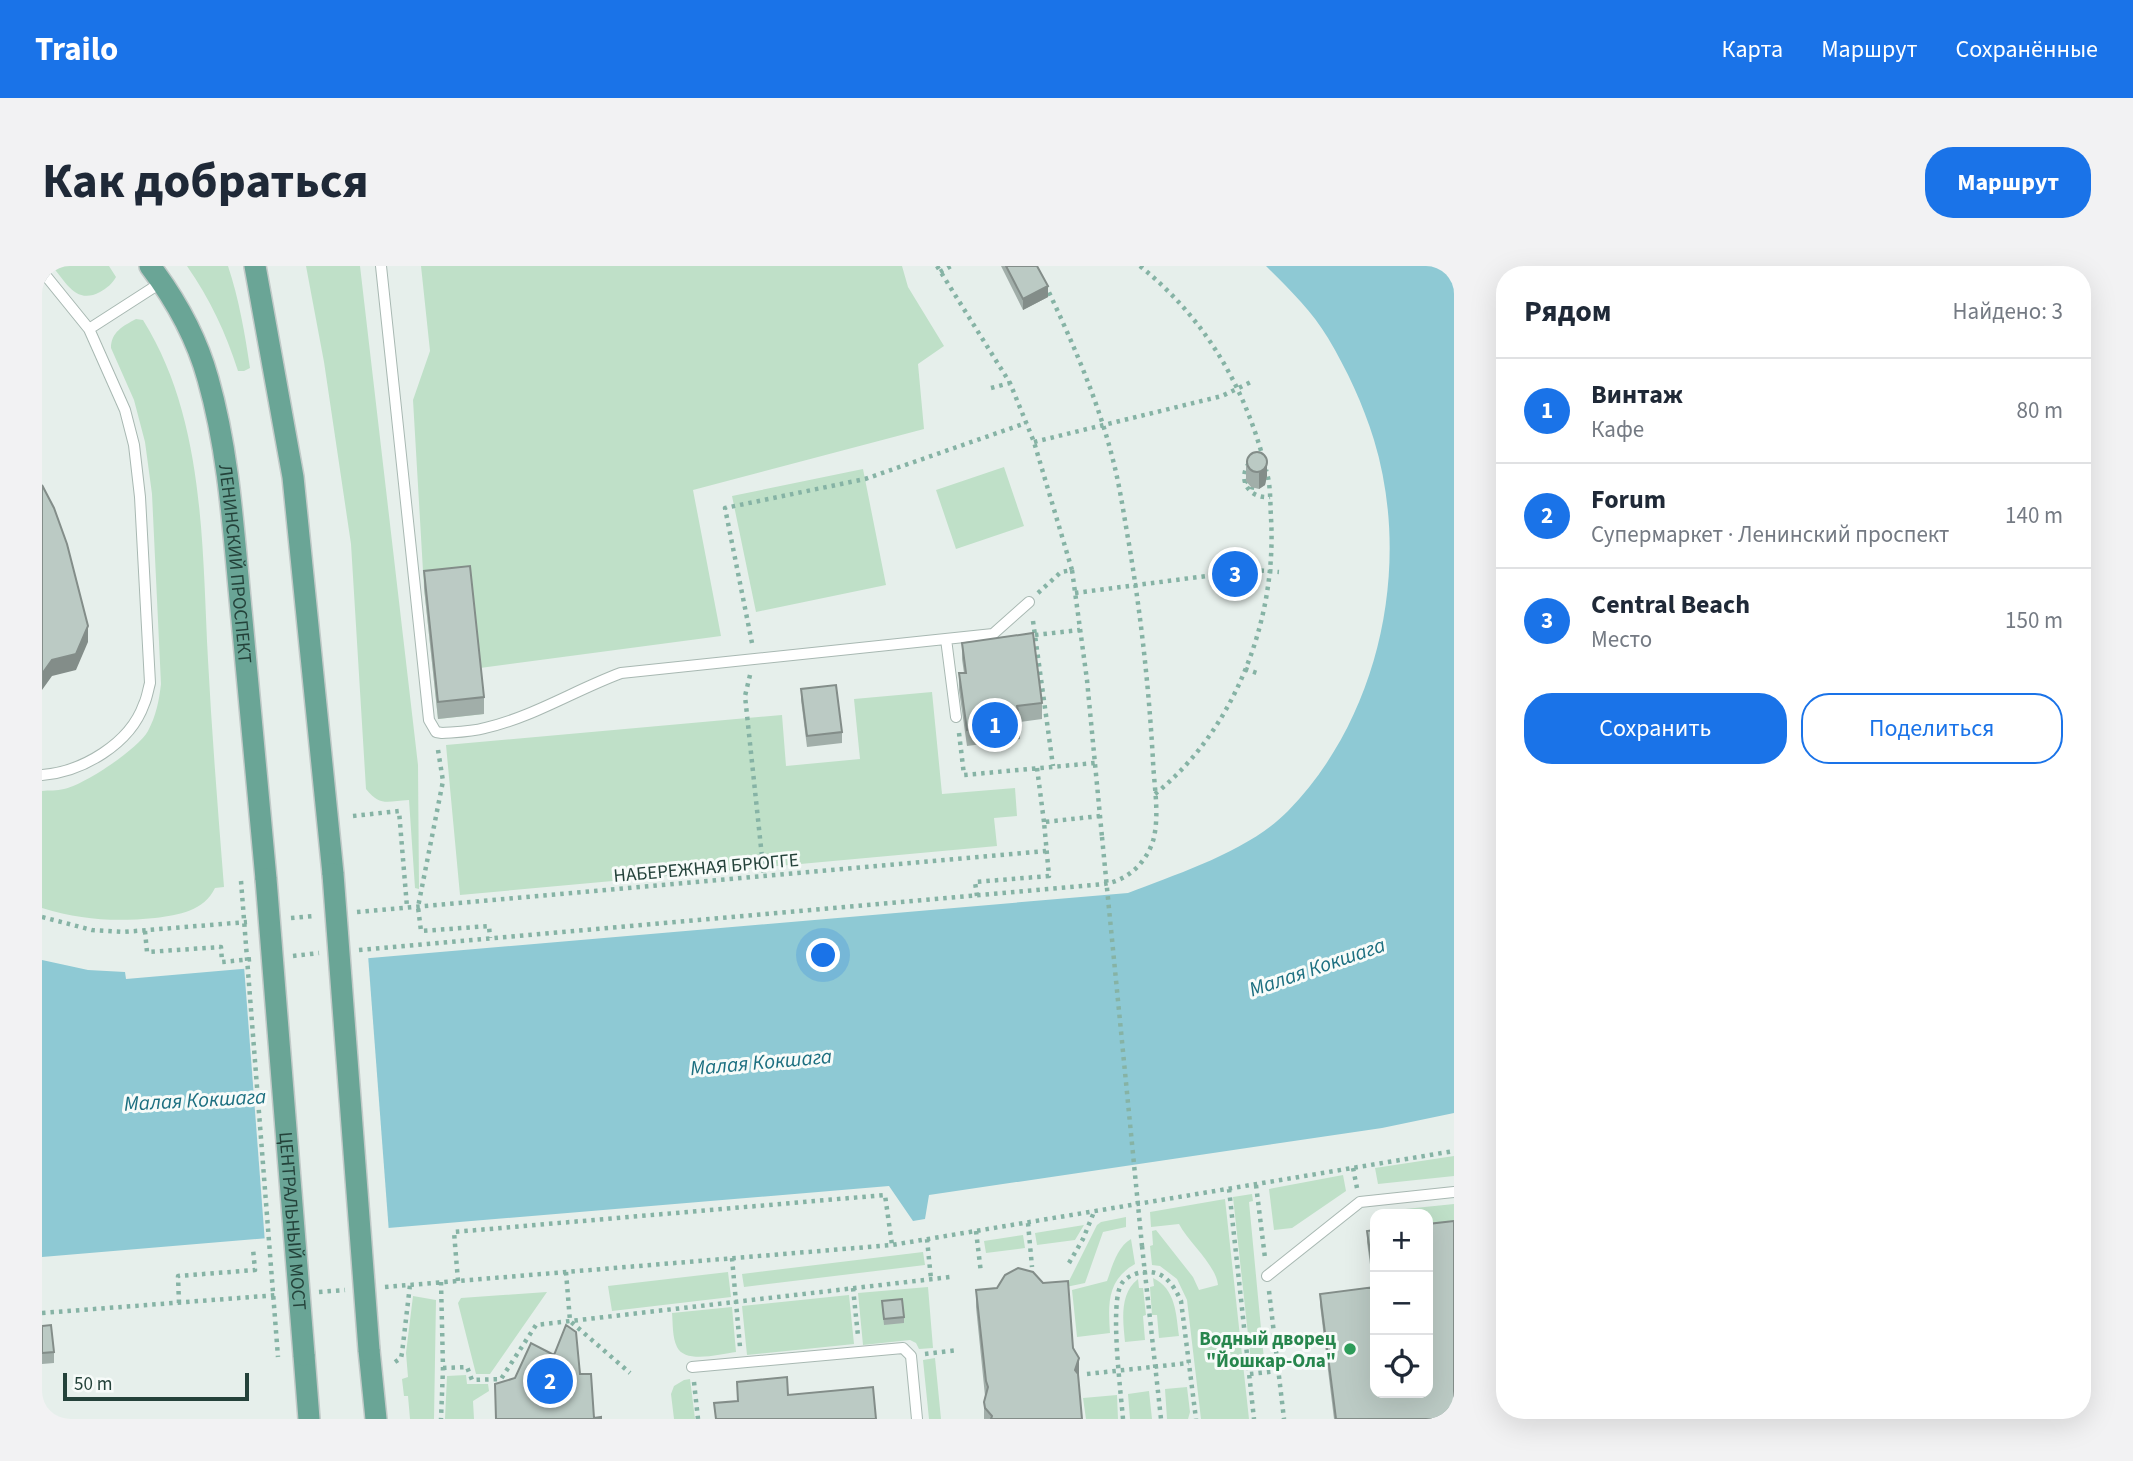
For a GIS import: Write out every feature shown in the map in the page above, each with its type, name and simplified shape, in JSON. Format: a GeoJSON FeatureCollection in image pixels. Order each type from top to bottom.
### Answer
{"type":"FeatureCollection","features":[{"type":"Feature","properties":{"kind":"main road"},"geometry":{"type":"LineString","coordinates":[[255,266],[293,477],[333,874],[376,1419]]}},
{"type":"Feature","properties":{"kind":"main road","name":"ЛЕНИНСКИЙ ПРОСПЕКТ"},"geometry":{"type":"LineString","coordinates":[[156,274],[188,328],[208,377],[218,425],[229,491],[266,879]]}},
{"type":"Feature","properties":{"kind":"main road","name":"ЦЕНТРАЛЬНЫЙ МОСТ"},"geometry":{"type":"LineString","coordinates":[[266,879],[309,1419]]}},
{"type":"Feature","properties":{"kind":"lane"},"geometry":{"type":"LineString","coordinates":[[381,266],[429,720],[436,732],[482,729],[520,718],[593,683],[621,673],[993,634],[1028,602]]}},
{"type":"Feature","properties":{"kind":"lane"},"geometry":{"type":"LineString","coordinates":[[42,271],[89,329],[125,410],[134,445],[140,497],[150,683],[144,705],[135,722],[118,742],[76,768],[59,774],[42,775]]}},
{"type":"Feature","properties":{"kind":"lane"},"geometry":{"type":"LineString","coordinates":[[89,329],[156,274]]}},
{"type":"Feature","properties":{"kind":"lane"},"geometry":{"type":"LineString","coordinates":[[946,639],[956,718]]}},
{"type":"Feature","properties":{"kind":"lane"},"geometry":{"type":"LineString","coordinates":[[1267,1276],[1360,1202],[1454,1192]]}},
{"type":"Feature","properties":{"kind":"lane"},"geometry":{"type":"LineString","coordinates":[[692,1367],[903,1348],[911,1356],[917,1419]]}},
{"type":"Feature","properties":{"kind":"path"},"geometry":{"type":"LineString","coordinates":[[951,266],[939,268],[1010,383],[1034,442],[1072,570],[1095,763],[1144,1272],[1161,1419]]}},
{"type":"Feature","properties":{"kind":"path"},"geometry":{"type":"LineString","coordinates":[[1142,267],[1195,320],[1215,347],[1238,388],[1249,412],[1268,475],[1272,546],[1258,633],[1245,669],[1226,709],[1208,736],[1178,774],[1154,795]]}},
{"type":"Feature","properties":{"kind":"path"},"geometry":{"type":"LineString","coordinates":[[356,950],[1111,883],[1142,862],[1153,841],[1156,825],[1150,705],[1136,586],[1113,460],[1103,425],[1064,323],[1043,278]]}},
{"type":"Feature","properties":{"kind":"path"},"geometry":{"type":"LineString","coordinates":[[1034,442],[1222,396],[1251,382]]}},
{"type":"Feature","properties":{"kind":"path"},"geometry":{"type":"LineString","coordinates":[[991,388],[1010,383]]}},
{"type":"Feature","properties":{"kind":"path"},"geometry":{"type":"LineString","coordinates":[[764,876],[745,696],[755,659],[725,508],[865,479],[1026,423]]}},
{"type":"Feature","properties":{"kind":"path"},"geometry":{"type":"LineString","coordinates":[[1263,457],[1251,461],[1247,466],[1244,471],[1244,484],[1252,494],[1270,496]]}},
{"type":"Feature","properties":{"kind":"path"},"geometry":{"type":"LineString","coordinates":[[1254,468],[1248,472],[1246,481],[1251,487],[1259,489]]}},
{"type":"Feature","properties":{"kind":"path"},"geometry":{"type":"LineString","coordinates":[[1053,766],[1028,602],[1061,572],[1072,570]]}},
{"type":"Feature","properties":{"kind":"path"},"geometry":{"type":"LineString","coordinates":[[1075,593],[1253,570],[1279,572]]}},
{"type":"Feature","properties":{"kind":"path"},"geometry":{"type":"LineString","coordinates":[[1035,635],[1080,630]]}},
{"type":"Feature","properties":{"kind":"path"},"geometry":{"type":"LineString","coordinates":[[1245,669],[1257,673]]}},
{"type":"Feature","properties":{"kind":"path"},"geometry":{"type":"LineString","coordinates":[[436,732],[443,781],[418,907],[421,932],[489,926],[490,938]]}},
{"type":"Feature","properties":{"kind":"path"},"geometry":{"type":"LineString","coordinates":[[961,747],[964,775],[1095,763]]}},
{"type":"Feature","properties":{"kind":"path"},"geometry":{"type":"LineString","coordinates":[[976,896],[975,882],[1049,876],[1037,768]]}},
{"type":"Feature","properties":{"kind":"path"},"geometry":{"type":"LineString","coordinates":[[353,816],[399,811],[407,908]]}},
{"type":"Feature","properties":{"kind":"path"},"geometry":{"type":"LineString","coordinates":[[1044,822],[1100,816]]}},
{"type":"Feature","properties":{"kind":"path","name":"НАБЕРЕЖНАЯ БРЮГГЕ"},"geometry":{"type":"LineString","coordinates":[[369,911],[1046,851]]}},
{"type":"Feature","properties":{"kind":"path"},"geometry":{"type":"LineString","coordinates":[[241,881],[278,1357]]}},
{"type":"Feature","properties":{"kind":"path"},"geometry":{"type":"LineString","coordinates":[[42,917],[92,930],[145,931],[255,921]]}},
{"type":"Feature","properties":{"kind":"path"},"geometry":{"type":"LineString","coordinates":[[145,931],[147,952],[221,947],[222,962],[262,958]]}},
{"type":"Feature","properties":{"kind":"path"},"geometry":{"type":"LineString","coordinates":[[289,956],[330,952]]}},
{"type":"Feature","properties":{"kind":"path"},"geometry":{"type":"LineString","coordinates":[[383,1287],[892,1245],[1454,1151]]}},
{"type":"Feature","properties":{"kind":"path"},"geometry":{"type":"LineString","coordinates":[[1256,1185],[1284,1419]]}},
{"type":"Feature","properties":{"kind":"path"},"geometry":{"type":"LineString","coordinates":[[1229,1189],[1254,1419]]}},
{"type":"Feature","properties":{"kind":"path"},"geometry":{"type":"LineString","coordinates":[[458,1281],[454,1232],[885,1195],[892,1245]]}},
{"type":"Feature","properties":{"kind":"path"},"geometry":{"type":"LineString","coordinates":[[1069,1263],[1094,1212]]}},
{"type":"Feature","properties":{"kind":"path"},"geometry":{"type":"LineString","coordinates":[[1028,1223],[1032,1267]]}},
{"type":"Feature","properties":{"kind":"path"},"geometry":{"type":"LineString","coordinates":[[976,1231],[981,1273]]}},
{"type":"Feature","properties":{"kind":"path"},"geometry":{"type":"LineString","coordinates":[[927,1239],[931,1279]]}},
{"type":"Feature","properties":{"kind":"path"},"geometry":{"type":"LineString","coordinates":[[179,1303],[178,1276],[255,1270],[253,1249]]}},
{"type":"Feature","properties":{"kind":"path"},"geometry":{"type":"LineString","coordinates":[[732,1258],[741,1362]]}},
{"type":"Feature","properties":{"kind":"path"},"geometry":{"type":"LineString","coordinates":[[566,1272],[570,1321],[630,1373]]}},
{"type":"Feature","properties":{"kind":"path"},"geometry":{"type":"LineString","coordinates":[[1123,1419],[1115,1307],[1121,1284],[1131,1276],[1158,1272],[1173,1284],[1181,1301],[1196,1419]]}},
{"type":"Feature","properties":{"kind":"path"},"geometry":{"type":"LineString","coordinates":[[443,1368],[467,1367],[472,1380],[501,1379],[536,1325],[950,1277]]}},
{"type":"Feature","properties":{"kind":"path"},"geometry":{"type":"LineString","coordinates":[[441,1282],[441,1419]]}},
{"type":"Feature","properties":{"kind":"path"},"geometry":{"type":"LineString","coordinates":[[396,1362],[402,1353],[410,1285]]}},
{"type":"Feature","properties":{"kind":"path"},"geometry":{"type":"LineString","coordinates":[[853,1288],[860,1351]]}},
{"type":"Feature","properties":{"kind":"path"},"geometry":{"type":"LineString","coordinates":[[315,1292],[356,1289]]}},
{"type":"Feature","properties":{"kind":"path"},"geometry":{"type":"LineString","coordinates":[[42,1313],[288,1294]]}},
{"type":"Feature","properties":{"kind":"path"},"geometry":{"type":"LineString","coordinates":[[934,1353],[958,1350]]}},
{"type":"Feature","properties":{"kind":"path"},"geometry":{"type":"LineString","coordinates":[[1087,1374],[1189,1363]]}},
{"type":"Feature","properties":{"kind":"path"},"geometry":{"type":"LineString","coordinates":[[692,1367],[698,1419]]}},
{"type":"Feature","properties":{"kind":"path"},"geometry":{"type":"LineString","coordinates":[[1250,1374],[1278,1371]]}},
{"type":"Feature","properties":{"kind":"green space"},"geometry":{"type":"Polygon","coordinates":[[[52,266],[109,266],[116,277],[100,292],[84,296],[72,290],[52,266]]]}},
{"type":"Feature","properties":{"kind":"green space"},"geometry":{"type":"Polygon","coordinates":[[[187,266],[228,266],[250,368],[238,371],[217,317],[187,266]]]}},
{"type":"Feature","properties":{"kind":"green space"},"geometry":{"type":"Polygon","coordinates":[[[306,266],[360,266],[418,765],[419,889],[415,888],[409,800],[380,801],[366,789],[351,544],[324,362],[306,266]]]}},
{"type":"Feature","properties":{"kind":"green space"},"geometry":{"type":"Polygon","coordinates":[[[421,266],[902,266],[908,287],[944,346],[918,364],[924,429],[693,490],[721,636],[480,668],[484,714],[438,719],[424,588],[413,400],[430,351],[421,266]]]}},
{"type":"Feature","properties":{"kind":"green space"},"geometry":{"type":"Polygon","coordinates":[[[136,319],[143,320],[163,358],[178,399],[196,484],[224,887],[215,888],[198,907],[182,913],[155,918],[112,920],[42,908],[42,791],[73,786],[97,774],[122,756],[148,731],[158,702],[161,684],[152,494],[145,442],[134,400],[111,348],[115,334],[136,319]]]}},
{"type":"Feature","properties":{"kind":"green space"},"geometry":{"type":"Polygon","coordinates":[[[1004,467],[1024,526],[956,549],[936,490],[1004,467]]]}},
{"type":"Feature","properties":{"kind":"green space"},"geometry":{"type":"Polygon","coordinates":[[[863,469],[886,585],[756,612],[732,496],[863,469]]]}},
{"type":"Feature","properties":{"kind":"green space"},"geometry":{"type":"Polygon","coordinates":[[[932,692],[942,794],[1015,788],[1017,816],[994,818],[997,846],[460,895],[446,745],[782,715],[786,766],[860,759],[854,699],[932,692]]]}},
{"type":"Feature","properties":{"kind":"green space"},"geometry":{"type":"Polygon","coordinates":[[[1454,1156],[1454,1176],[1378,1184],[1375,1168],[1454,1156]]]}},
{"type":"Feature","properties":{"kind":"green space"},"geometry":{"type":"Polygon","coordinates":[[[1343,1175],[1346,1191],[1292,1228],[1274,1230],[1269,1189],[1343,1175]]]}},
{"type":"Feature","properties":{"kind":"green space"},"geometry":{"type":"Polygon","coordinates":[[[1252,1194],[1253,1201],[1249,1202],[1264,1360],[1251,1362],[1233,1197],[1252,1194]]]}},
{"type":"Feature","properties":{"kind":"green space"},"geometry":{"type":"Polygon","coordinates":[[[1225,1199],[1249,1419],[1201,1419],[1187,1300],[1177,1279],[1160,1266],[1152,1265],[1152,1231],[1156,1230],[1193,1277],[1199,1290],[1218,1285],[1207,1262],[1179,1224],[1151,1227],[1150,1212],[1225,1199]]]}},
{"type":"Feature","properties":{"kind":"green space"},"geometry":{"type":"Polygon","coordinates":[[[1454,1204],[1454,1226],[1433,1228],[1433,1209],[1405,1209],[1454,1204]]]}},
{"type":"Feature","properties":{"kind":"green space"},"geometry":{"type":"Polygon","coordinates":[[[1126,1217],[1126,1227],[1103,1232],[1085,1283],[1066,1287],[1097,1225],[1126,1217]]]}},
{"type":"Feature","properties":{"kind":"green space"},"geometry":{"type":"Polygon","coordinates":[[[1084,1225],[1075,1240],[1037,1245],[1035,1233],[1084,1225]]]}},
{"type":"Feature","properties":{"kind":"green space"},"geometry":{"type":"Polygon","coordinates":[[[1023,1235],[1025,1248],[986,1253],[984,1241],[1023,1235]]]}},
{"type":"Feature","properties":{"kind":"green space"},"geometry":{"type":"Polygon","coordinates":[[[1131,1239],[1135,1264],[1119,1277],[1114,1285],[1109,1312],[1110,1333],[1077,1337],[1072,1290],[1107,1281],[1119,1252],[1131,1239]]]}},
{"type":"Feature","properties":{"kind":"green space"},"geometry":{"type":"Polygon","coordinates":[[[923,1252],[925,1265],[744,1287],[742,1274],[923,1252]]]}},
{"type":"Feature","properties":{"kind":"green space"},"geometry":{"type":"Polygon","coordinates":[[[728,1272],[731,1297],[612,1311],[608,1286],[728,1272]]]}},
{"type":"Feature","properties":{"kind":"green space"},"geometry":{"type":"Polygon","coordinates":[[[1153,1278],[1171,1295],[1179,1336],[1159,1338],[1157,1315],[1152,1315],[1150,1287],[1154,1286],[1153,1278]]]}},
{"type":"Feature","properties":{"kind":"green space"},"geometry":{"type":"Polygon","coordinates":[[[1138,1279],[1139,1288],[1143,1288],[1145,1340],[1125,1342],[1125,1300],[1138,1279]]]}},
{"type":"Feature","properties":{"kind":"green space"},"geometry":{"type":"Polygon","coordinates":[[[928,1287],[933,1348],[919,1349],[916,1343],[910,1340],[863,1345],[858,1293],[928,1287]]]}},
{"type":"Feature","properties":{"kind":"green space"},"geometry":{"type":"Polygon","coordinates":[[[547,1292],[490,1374],[476,1374],[458,1303],[461,1298],[547,1292]]]}},
{"type":"Feature","properties":{"kind":"green space"},"geometry":{"type":"Polygon","coordinates":[[[849,1295],[854,1344],[747,1355],[742,1306],[849,1295]]]}},
{"type":"Feature","properties":{"kind":"green space"},"geometry":{"type":"Polygon","coordinates":[[[413,1296],[436,1300],[434,1419],[410,1419],[408,1396],[404,1396],[402,1379],[408,1377],[406,1353],[413,1296]]]}},
{"type":"Feature","properties":{"kind":"green space"},"geometry":{"type":"Polygon","coordinates":[[[732,1307],[736,1352],[695,1357],[681,1352],[673,1334],[672,1313],[732,1307]]]}},
{"type":"Feature","properties":{"kind":"green space"},"geometry":{"type":"Polygon","coordinates":[[[935,1358],[941,1419],[929,1419],[923,1360],[935,1358]]]}},
{"type":"Feature","properties":{"kind":"green space"},"geometry":{"type":"Polygon","coordinates":[[[466,1375],[467,1384],[488,1384],[489,1391],[473,1401],[474,1419],[445,1419],[447,1376],[466,1375]]]}},
{"type":"Feature","properties":{"kind":"green space"},"geometry":{"type":"Polygon","coordinates":[[[690,1379],[695,1419],[674,1419],[671,1394],[674,1386],[690,1379]]]}},
{"type":"Feature","properties":{"kind":"green space"},"geometry":{"type":"Polygon","coordinates":[[[1187,1387],[1190,1412],[1188,1419],[1167,1419],[1165,1389],[1187,1387]]]}},
{"type":"Feature","properties":{"kind":"green space"},"geometry":{"type":"Polygon","coordinates":[[[1149,1391],[1152,1419],[1130,1419],[1128,1394],[1149,1391]]]}},
{"type":"Feature","properties":{"kind":"green space"},"geometry":{"type":"Polygon","coordinates":[[[1117,1395],[1118,1419],[1086,1419],[1083,1398],[1117,1395]]]}},
{"type":"Feature","properties":{"kind":"water","name":"Малая Кокшага"},"geometry":{"type":"Polygon","coordinates":[[[1266,266],[1454,266],[1454,1113],[1382,1128],[929,1195],[925,1219],[913,1221],[889,1186],[42,1257],[42,960],[88,970],[125,972],[126,979],[1128,893],[1212,860],[1254,838],[1272,825],[1288,811],[1320,773],[1346,731],[1366,685],[1380,637],[1388,588],[1390,537],[1385,488],[1374,440],[1354,387],[1315,318],[1266,266]]]}},
{"type":"Feature","properties":{"kind":"pier"},"geometry":{"type":"Polygon","coordinates":[[[368,955],[389,1233],[265,1243],[244,966],[368,955]]]}},
{"type":"Feature","properties":{"kind":"building"},"geometry":{"type":"Polygon","coordinates":[[[1006,266],[1037,266],[1048,286],[1023,299],[1006,266]]]}},
{"type":"Feature","properties":{"kind":"building"},"geometry":{"type":"Polygon","coordinates":[[[1257,452],[1264,455],[1267,462],[1264,469],[1257,472],[1250,469],[1247,462],[1250,455],[1257,452]]]}},
{"type":"Feature","properties":{"kind":"building"},"geometry":{"type":"Polygon","coordinates":[[[42,485],[67,544],[88,626],[76,654],[52,660],[42,674],[42,485]]]}},
{"type":"Feature","properties":{"kind":"building"},"geometry":{"type":"Polygon","coordinates":[[[470,566],[484,697],[438,702],[424,571],[470,566]]]}},
{"type":"Feature","properties":{"kind":"building"},"geometry":{"type":"Polygon","coordinates":[[[1033,633],[1042,703],[1017,706],[1020,722],[967,730],[959,673],[966,673],[962,643],[1033,633]]]}},
{"type":"Feature","properties":{"kind":"building"},"geometry":{"type":"Polygon","coordinates":[[[836,685],[842,732],[807,736],[801,689],[836,685]]]}},
{"type":"Feature","properties":{"kind":"building","name":"Водный дворец \"Йошкар-Ола\""},"geometry":{"type":"Polygon","coordinates":[[[1454,1221],[1454,1419],[1336,1419],[1320,1294],[1370,1288],[1370,1398],[1433,1398],[1433,1223],[1454,1221]]]}},
{"type":"Feature","properties":{"kind":"building"},"geometry":{"type":"Polygon","coordinates":[[[1367,1231],[1370,1231],[1370,1252],[1367,1231]]]}},
{"type":"Feature","properties":{"kind":"building"},"geometry":{"type":"Polygon","coordinates":[[[1018,1268],[1033,1272],[1043,1283],[1068,1281],[1073,1348],[1079,1358],[1075,1370],[1078,1374],[1082,1419],[991,1419],[992,1416],[985,1408],[988,1387],[976,1290],[997,1288],[1005,1275],[1018,1268]]]}},
{"type":"Feature","properties":{"kind":"building"},"geometry":{"type":"Polygon","coordinates":[[[902,1299],[904,1317],[884,1319],[882,1301],[902,1299]]]}},
{"type":"Feature","properties":{"kind":"building"},"geometry":{"type":"Polygon","coordinates":[[[51,1325],[54,1352],[42,1353],[42,1326],[51,1325]]]}},
{"type":"Feature","properties":{"kind":"building"},"geometry":{"type":"Polygon","coordinates":[[[566,1325],[576,1332],[580,1374],[591,1374],[594,1418],[601,1419],[496,1419],[495,1384],[515,1378],[531,1343],[554,1355],[566,1325]]]}},
{"type":"Feature","properties":{"kind":"building"},"geometry":{"type":"Polygon","coordinates":[[[787,1377],[788,1395],[873,1387],[876,1419],[716,1419],[714,1403],[738,1401],[737,1382],[787,1377]]]}},
{"type":"Feature","properties":{"kind":"place","name":"Central Beach"},"geometry":{"type":"Point","coordinates":[1235,574]}},
{"type":"Feature","properties":{"kind":"place","name":"Винтаж"},"geometry":{"type":"Point","coordinates":[995,725]}},
{"type":"Feature","properties":{"kind":"place","name":"Водный дворец \"Йошкар-Ола\""},"geometry":{"type":"Point","coordinates":[1350,1349]}},
{"type":"Feature","properties":{"kind":"place","name":"Forum"},"geometry":{"type":"Point","coordinates":[550,1381]}}]}
